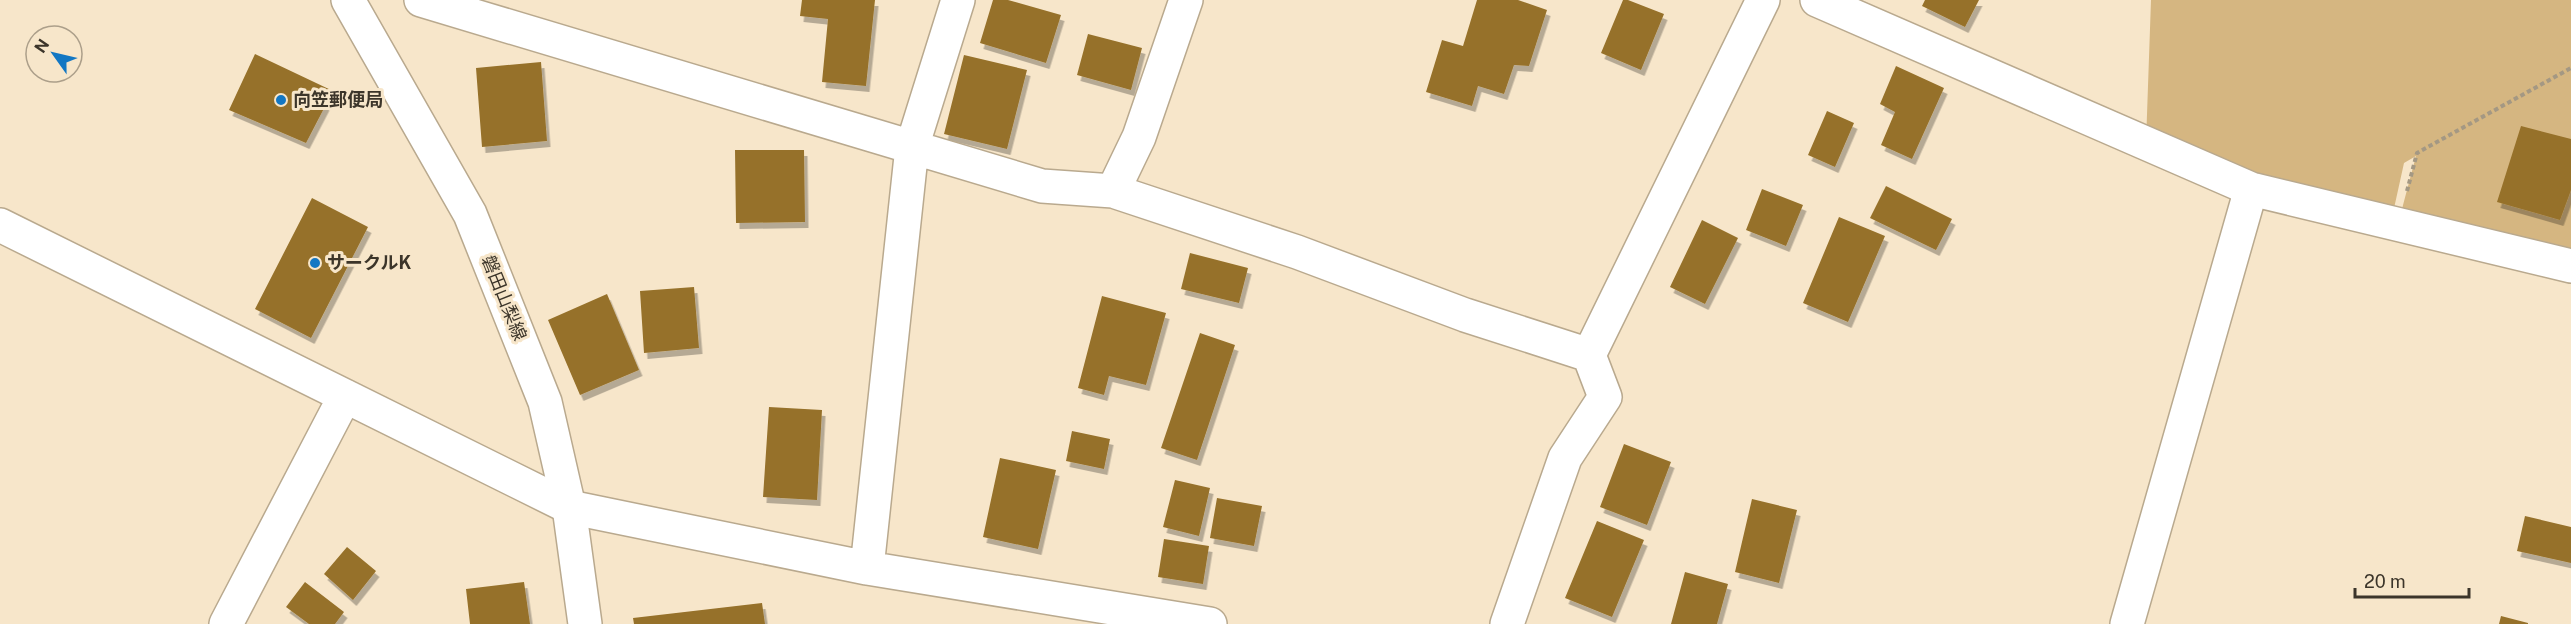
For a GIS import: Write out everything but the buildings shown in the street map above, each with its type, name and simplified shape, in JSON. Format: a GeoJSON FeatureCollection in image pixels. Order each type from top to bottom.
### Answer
{"type":"FeatureCollection","features":[{"type":"Feature","properties":{"kind":"street","name":"磐田山梨線"},"geometry":{"type":"LineString","coordinates":[[348,0],[470,214],[545,402],[569,507],[585,624]]}},
{"type":"Feature","properties":{"kind":"street"},"geometry":{"type":"LineString","coordinates":[[421,0],[1042,186],[1113,190],[1297,252],[1465,315],[1589,355]]}},
{"type":"Feature","properties":{"kind":"street"},"geometry":{"type":"LineString","coordinates":[[867,568],[912,147],[958,0]]}},
{"type":"Feature","properties":{"kind":"street"},"geometry":{"type":"LineString","coordinates":[[1113,190],[1139,137],[1185,0]]}},
{"type":"Feature","properties":{"kind":"street"},"geometry":{"type":"LineString","coordinates":[[1507,624],[1565,458],[1605,397],[1589,355],[1763,0]]}},
{"type":"Feature","properties":{"kind":"street"},"geometry":{"type":"LineString","coordinates":[[1817,0],[2251,189],[2571,266]]}},
{"type":"Feature","properties":{"kind":"street"},"geometry":{"type":"LineString","coordinates":[[2127,624],[2251,189]]}},
{"type":"Feature","properties":{"kind":"street"},"geometry":{"type":"LineString","coordinates":[[0,225],[569,507],[867,568],[1210,624]]}},
{"type":"Feature","properties":{"kind":"street"},"geometry":{"type":"LineString","coordinates":[[226,624],[345,396]]}},
{"type":"Feature","properties":{"kind":"path"},"geometry":{"type":"LineString","coordinates":[[2398,224],[2417,153],[2571,68]]}},
{"type":"Feature","properties":{"kind":"shaded area"},"geometry":{"type":"Polygon","coordinates":[[[2151,0],[2571,0],[2571,266],[2398,224],[2416,156],[2404,163],[2391,222],[2146,143],[2151,0]]]}},
{"type":"Feature","properties":{"kind":"place","name":"向笠郵便局"},"geometry":{"type":"Point","coordinates":[281,100]}},
{"type":"Feature","properties":{"kind":"place","name":"サークルK"},"geometry":{"type":"Point","coordinates":[315,263]}}]}
